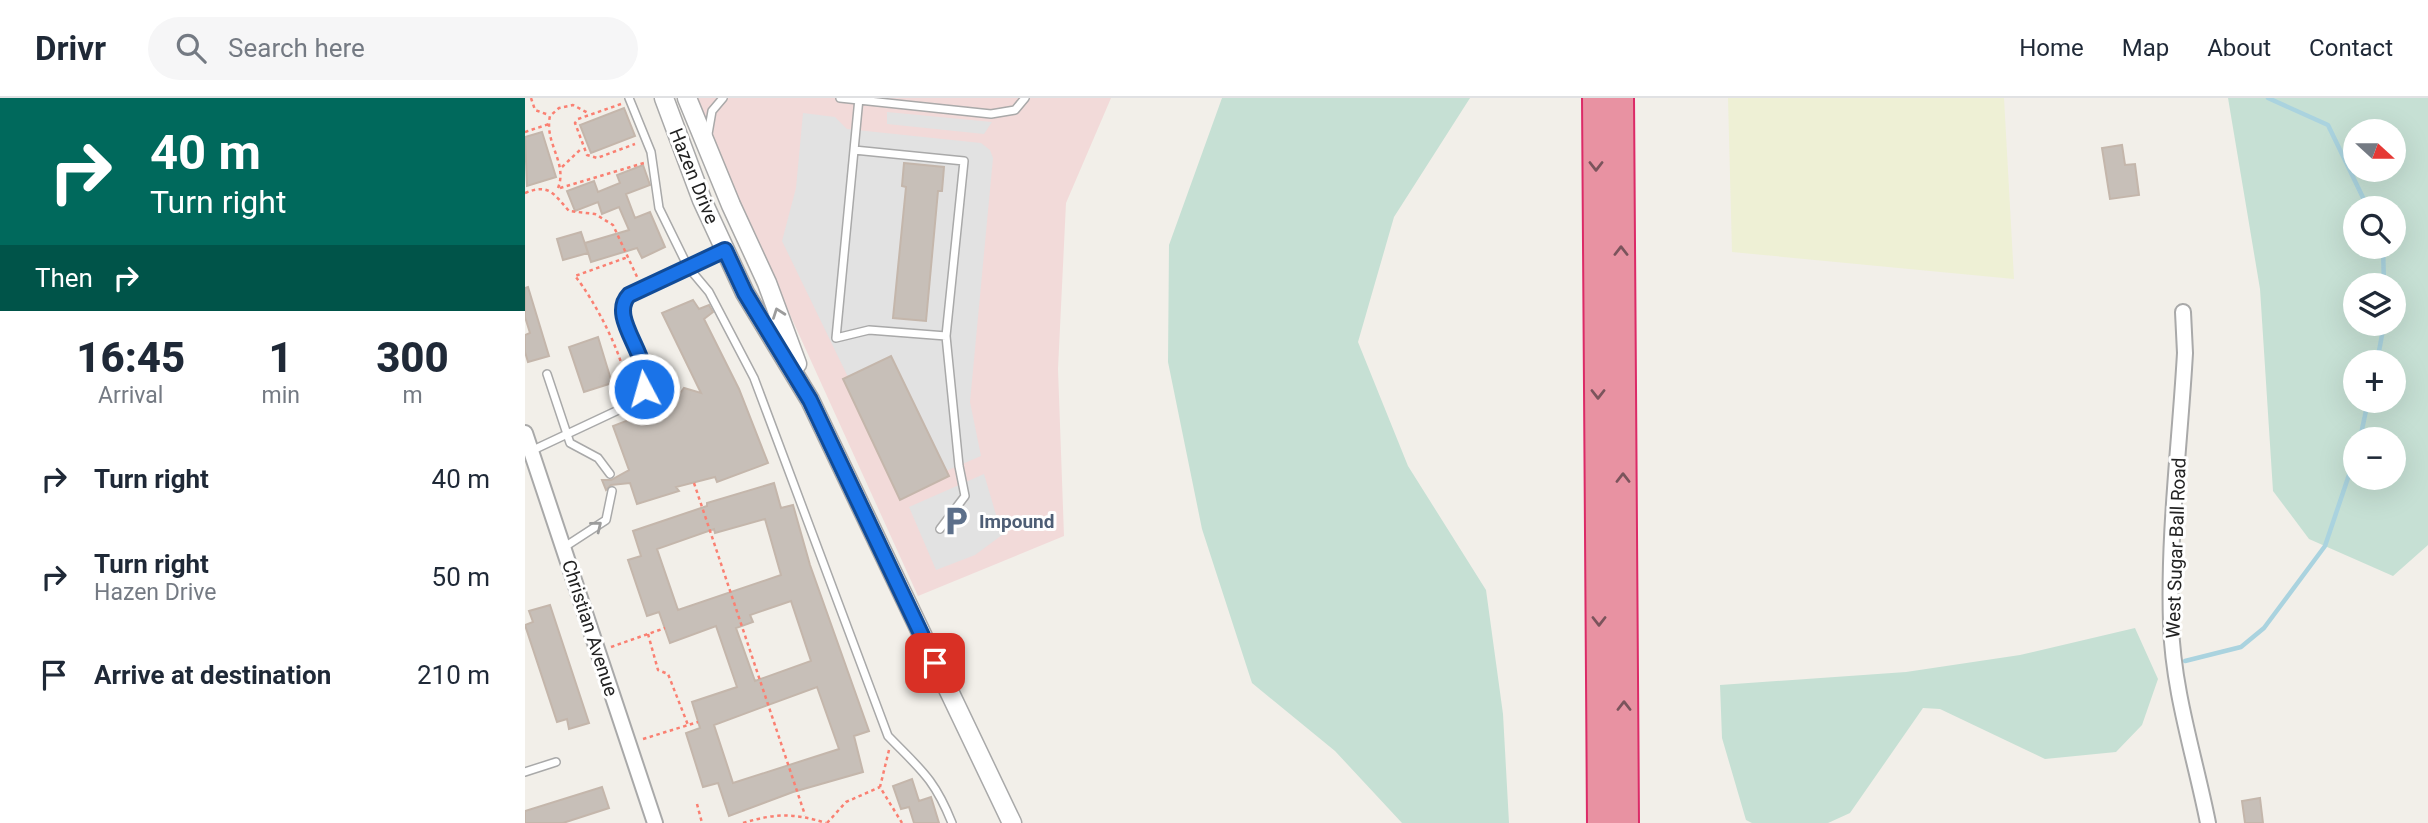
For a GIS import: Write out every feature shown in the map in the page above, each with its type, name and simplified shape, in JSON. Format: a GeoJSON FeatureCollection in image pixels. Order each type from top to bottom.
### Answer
{"type":"FeatureCollection","features":[{"type":"Feature","properties":{"kind":"highway"},"geometry":{"type":"LineString","coordinates":[[1596,98],[1601,823]]}},
{"type":"Feature","properties":{"kind":"highway"},"geometry":{"type":"LineString","coordinates":[[1620,98],[1627,823]]}},
{"type":"Feature","properties":{"kind":"street","name":"Hazen Drive"},"geometry":{"type":"LineString","coordinates":[[664,98],[692,175],[745,293],[810,400]]}},
{"type":"Feature","properties":{"kind":"street","name":"Hazen Drive"},"geometry":{"type":"LineString","coordinates":[[687,98],[767,283],[810,400],[1012,823]]}},
{"type":"Feature","properties":{"kind":"street","name":"West Sugar Ball Road"},"geometry":{"type":"LineString","coordinates":[[2183,312],[2185,352],[2171,624],[2176,674],[2188,741],[2208,823]]}},
{"type":"Feature","properties":{"kind":"street","name":"Christian Avenue"},"geometry":{"type":"LineString","coordinates":[[525,433],[655,823]]}},
{"type":"Feature","properties":{"kind":"lane"},"geometry":{"type":"LineString","coordinates":[[707,148],[712,111],[723,98]]}},
{"type":"Feature","properties":{"kind":"lane"},"geometry":{"type":"LineString","coordinates":[[840,98],[992,114],[1015,110],[1025,98]]}},
{"type":"Feature","properties":{"kind":"lane"},"geometry":{"type":"LineString","coordinates":[[630,99],[655,164],[659,208],[688,267],[709,292],[754,378],[859,664],[891,740],[919,764],[935,786],[952,823]]}},
{"type":"Feature","properties":{"kind":"lane"},"geometry":{"type":"LineString","coordinates":[[859,99],[836,338],[869,330],[946,336]]}},
{"type":"Feature","properties":{"kind":"lane"},"geometry":{"type":"LineString","coordinates":[[854,150],[964,161],[946,336],[959,466],[965,496],[940,529]]}},
{"type":"Feature","properties":{"kind":"lane"},"geometry":{"type":"LineString","coordinates":[[531,451],[629,405],[644,389],[646,373],[622,314],[623,300],[725,250]]}},
{"type":"Feature","properties":{"kind":"lane"},"geometry":{"type":"LineString","coordinates":[[547,374],[565,435],[575,448],[598,458],[610,474]]}},
{"type":"Feature","properties":{"kind":"lane"},"geometry":{"type":"LineString","coordinates":[[563,548],[606,520],[612,491]]}},
{"type":"Feature","properties":{"kind":"lane"},"geometry":{"type":"LineString","coordinates":[[525,772],[556,762]]}},
{"type":"Feature","properties":{"kind":"path"},"geometry":{"type":"LineString","coordinates":[[531,98],[535,110],[550,116]]}},
{"type":"Feature","properties":{"kind":"path"},"geometry":{"type":"LineString","coordinates":[[572,98],[573,105]]}},
{"type":"Feature","properties":{"kind":"path"},"geometry":{"type":"LineString","coordinates":[[630,99],[590,114],[575,123],[582,148],[591,158],[597,158],[647,140]]}},
{"type":"Feature","properties":{"kind":"path"},"geometry":{"type":"LineString","coordinates":[[558,188],[562,167],[551,141],[550,116],[554,111],[573,105],[590,114]]}},
{"type":"Feature","properties":{"kind":"path"},"geometry":{"type":"LineString","coordinates":[[525,132],[549,124]]}},
{"type":"Feature","properties":{"kind":"path"},"geometry":{"type":"LineString","coordinates":[[562,167],[582,148]]}},
{"type":"Feature","properties":{"kind":"path"},"geometry":{"type":"LineString","coordinates":[[554,192],[558,188],[635,163],[655,164]]}},
{"type":"Feature","properties":{"kind":"path"},"geometry":{"type":"LineString","coordinates":[[525,193],[541,187],[554,192],[569,211],[595,214],[609,220],[633,268]]}},
{"type":"Feature","properties":{"kind":"path"},"geometry":{"type":"LineString","coordinates":[[628,257],[575,276],[588,295],[624,371],[629,405]]}},
{"type":"Feature","properties":{"kind":"path"},"geometry":{"type":"LineString","coordinates":[[694,483],[805,815]]}},
{"type":"Feature","properties":{"kind":"path"},"geometry":{"type":"LineString","coordinates":[[611,647],[665,628]]}},
{"type":"Feature","properties":{"kind":"path"},"geometry":{"type":"LineString","coordinates":[[648,634],[658,670],[668,674],[688,725]]}},
{"type":"Feature","properties":{"kind":"path"},"geometry":{"type":"LineString","coordinates":[[643,740],[698,722]]}},
{"type":"Feature","properties":{"kind":"path"},"geometry":{"type":"LineString","coordinates":[[891,740],[880,787],[902,823]]}},
{"type":"Feature","properties":{"kind":"path"},"geometry":{"type":"LineString","coordinates":[[743,823],[781,815],[805,815],[827,823],[846,802],[880,787]]}},
{"type":"Feature","properties":{"kind":"path"},"geometry":{"type":"LineString","coordinates":[[697,804],[702,823]]}},
{"type":"Feature","properties":{"kind":"shaded area"},"geometry":{"type":"Polygon","coordinates":[[[696,98],[1111,98],[1066,203],[1058,369],[1064,536],[918,596],[756,240],[696,98]]]}},
{"type":"Feature","properties":{"kind":"shaded area"},"geometry":{"type":"Polygon","coordinates":[[[887,112],[992,122],[984,134],[887,124],[887,112]]]}},
{"type":"Feature","properties":{"kind":"shaded area"},"geometry":{"type":"Polygon","coordinates":[[[803,113],[835,117],[847,129],[981,143],[990,150],[993,158],[970,402],[981,456],[946,471],[848,377],[782,241],[796,188],[803,113]]]}},
{"type":"Feature","properties":{"kind":"shaded area","name":"Impound"},"geometry":{"type":"Polygon","coordinates":[[[984,474],[1002,535],[975,555],[936,570],[909,507],[984,474]]]}},
{"type":"Feature","properties":{"kind":"green space"},"geometry":{"type":"Polygon","coordinates":[[[1222,98],[1470,98],[1394,217],[1358,342],[1408,466],[1486,590],[1503,714],[1509,823],[1402,823],[1335,751],[1252,683],[1202,529],[1168,362],[1169,245],[1222,98]]]}},
{"type":"Feature","properties":{"kind":"green space"},"geometry":{"type":"Polygon","coordinates":[[[1728,98],[2004,98],[2014,279],[1732,252],[1728,98]]]}},
{"type":"Feature","properties":{"kind":"green space"},"geometry":{"type":"Polygon","coordinates":[[[2228,98],[2428,98],[2428,545],[2393,576],[2309,539],[2273,491],[2260,289],[2228,98]]]}},
{"type":"Feature","properties":{"kind":"green space"},"geometry":{"type":"Polygon","coordinates":[[[2135,628],[2158,679],[2142,725],[2116,752],[2045,759],[1940,709],[1923,708],[1850,813],[1828,823],[1752,823],[1746,820],[1722,738],[1720,685],[1906,672],[2020,655],[2135,628]]]}},
{"type":"Feature","properties":{"kind":"building"},"geometry":{"type":"Polygon","coordinates":[[[624,108],[635,136],[591,153],[580,125],[624,108]]]}},
{"type":"Feature","properties":{"kind":"building"},"geometry":{"type":"Polygon","coordinates":[[[542,132],[556,177],[527,186],[525,137],[542,132]]]}},
{"type":"Feature","properties":{"kind":"building"},"geometry":{"type":"Polygon","coordinates":[[[2122,145],[2125,165],[2135,164],[2139,195],[2110,199],[2102,148],[2122,145]]]}},
{"type":"Feature","properties":{"kind":"building"},"geometry":{"type":"Polygon","coordinates":[[[904,163],[944,167],[942,191],[938,191],[926,321],[893,318],[906,187],[902,186],[904,163]]]}},
{"type":"Feature","properties":{"kind":"building"},"geometry":{"type":"Polygon","coordinates":[[[643,165],[650,185],[626,194],[635,218],[650,212],[665,247],[642,258],[637,248],[591,262],[585,243],[629,230],[619,207],[602,214],[598,202],[575,211],[567,191],[594,181],[598,192],[620,183],[617,175],[643,165]]]}},
{"type":"Feature","properties":{"kind":"building"},"geometry":{"type":"Polygon","coordinates":[[[581,232],[588,253],[563,260],[557,239],[581,232]]]}},
{"type":"Feature","properties":{"kind":"building"},"geometry":{"type":"Polygon","coordinates":[[[528,287],[549,356],[528,362],[525,335],[530,333],[525,317],[525,288],[528,287]]]}},
{"type":"Feature","properties":{"kind":"building"},"geometry":{"type":"Polygon","coordinates":[[[693,300],[699,309],[709,305],[713,312],[704,319],[739,389],[768,463],[717,482],[715,477],[676,487],[679,491],[637,504],[630,483],[611,485],[606,490],[602,480],[611,480],[629,470],[613,426],[673,403],[684,388],[701,393],[662,313],[693,300]]]}},
{"type":"Feature","properties":{"kind":"building"},"geometry":{"type":"Polygon","coordinates":[[[598,337],[612,383],[584,392],[569,347],[598,337]]]}},
{"type":"Feature","properties":{"kind":"building"},"geometry":{"type":"Polygon","coordinates":[[[891,356],[949,476],[900,500],[843,379],[891,356]]]}},
{"type":"Feature","properties":{"kind":"building"},"geometry":{"type":"Polygon","coordinates":[[[774,483],[781,508],[793,505],[810,565],[869,731],[854,736],[863,772],[793,792],[729,816],[718,783],[703,787],[686,733],[700,728],[692,702],[737,687],[716,626],[670,643],[659,612],[647,616],[628,560],[641,556],[633,531],[707,506],[707,503],[774,483]],[[765,519],[715,533],[714,529],[657,549],[678,610],[781,575],[765,519]],[[791,601],[750,615],[753,622],[736,628],[755,681],[811,661],[791,601]],[[817,687],[714,725],[733,783],[839,749],[817,687]]]}},
{"type":"Feature","properties":{"kind":"building"},"geometry":{"type":"Polygon","coordinates":[[[550,605],[589,723],[569,729],[567,719],[557,722],[525,625],[533,622],[529,611],[550,605]]]}},
{"type":"Feature","properties":{"kind":"building"},"geometry":{"type":"Polygon","coordinates":[[[912,779],[919,801],[931,797],[939,823],[914,823],[909,807],[901,809],[893,786],[912,779]]]}},
{"type":"Feature","properties":{"kind":"building"},"geometry":{"type":"Polygon","coordinates":[[[602,787],[609,808],[563,823],[525,823],[525,811],[602,787]]]}},
{"type":"Feature","properties":{"kind":"building"},"geometry":{"type":"Polygon","coordinates":[[[2260,798],[2263,823],[2245,823],[2242,801],[2260,798]]]}},
{"type":"Feature","properties":{"kind":"waterway"},"geometry":{"type":"LineString","coordinates":[[2268,98],[2328,125],[2362,196]]}},
{"type":"Feature","properties":{"kind":"waterway"},"geometry":{"type":"LineString","coordinates":[[2383,259],[2384,273]]}},
{"type":"Feature","properties":{"kind":"waterway"},"geometry":{"type":"LineString","coordinates":[[2379,350],[2382,336]]}},
{"type":"Feature","properties":{"kind":"waterway"},"geometry":{"type":"LineString","coordinates":[[2363,427],[2365,413]]}},
{"type":"Feature","properties":{"kind":"waterway"},"geometry":{"type":"LineString","coordinates":[[2185,661],[2241,647],[2264,628],[2325,546],[2344,490]]}},
{"type":"Feature","properties":{"kind":"place","name":"Impound"},"geometry":{"type":"Point","coordinates":[956,521]}},
{"type":"Feature","properties":{"kind":"route"},"geometry":{"type":"LineString","coordinates":[[644,389],[644,363],[622,314],[623,300],[725,250],[745,293],[810,400],[935,663]]}}]}
